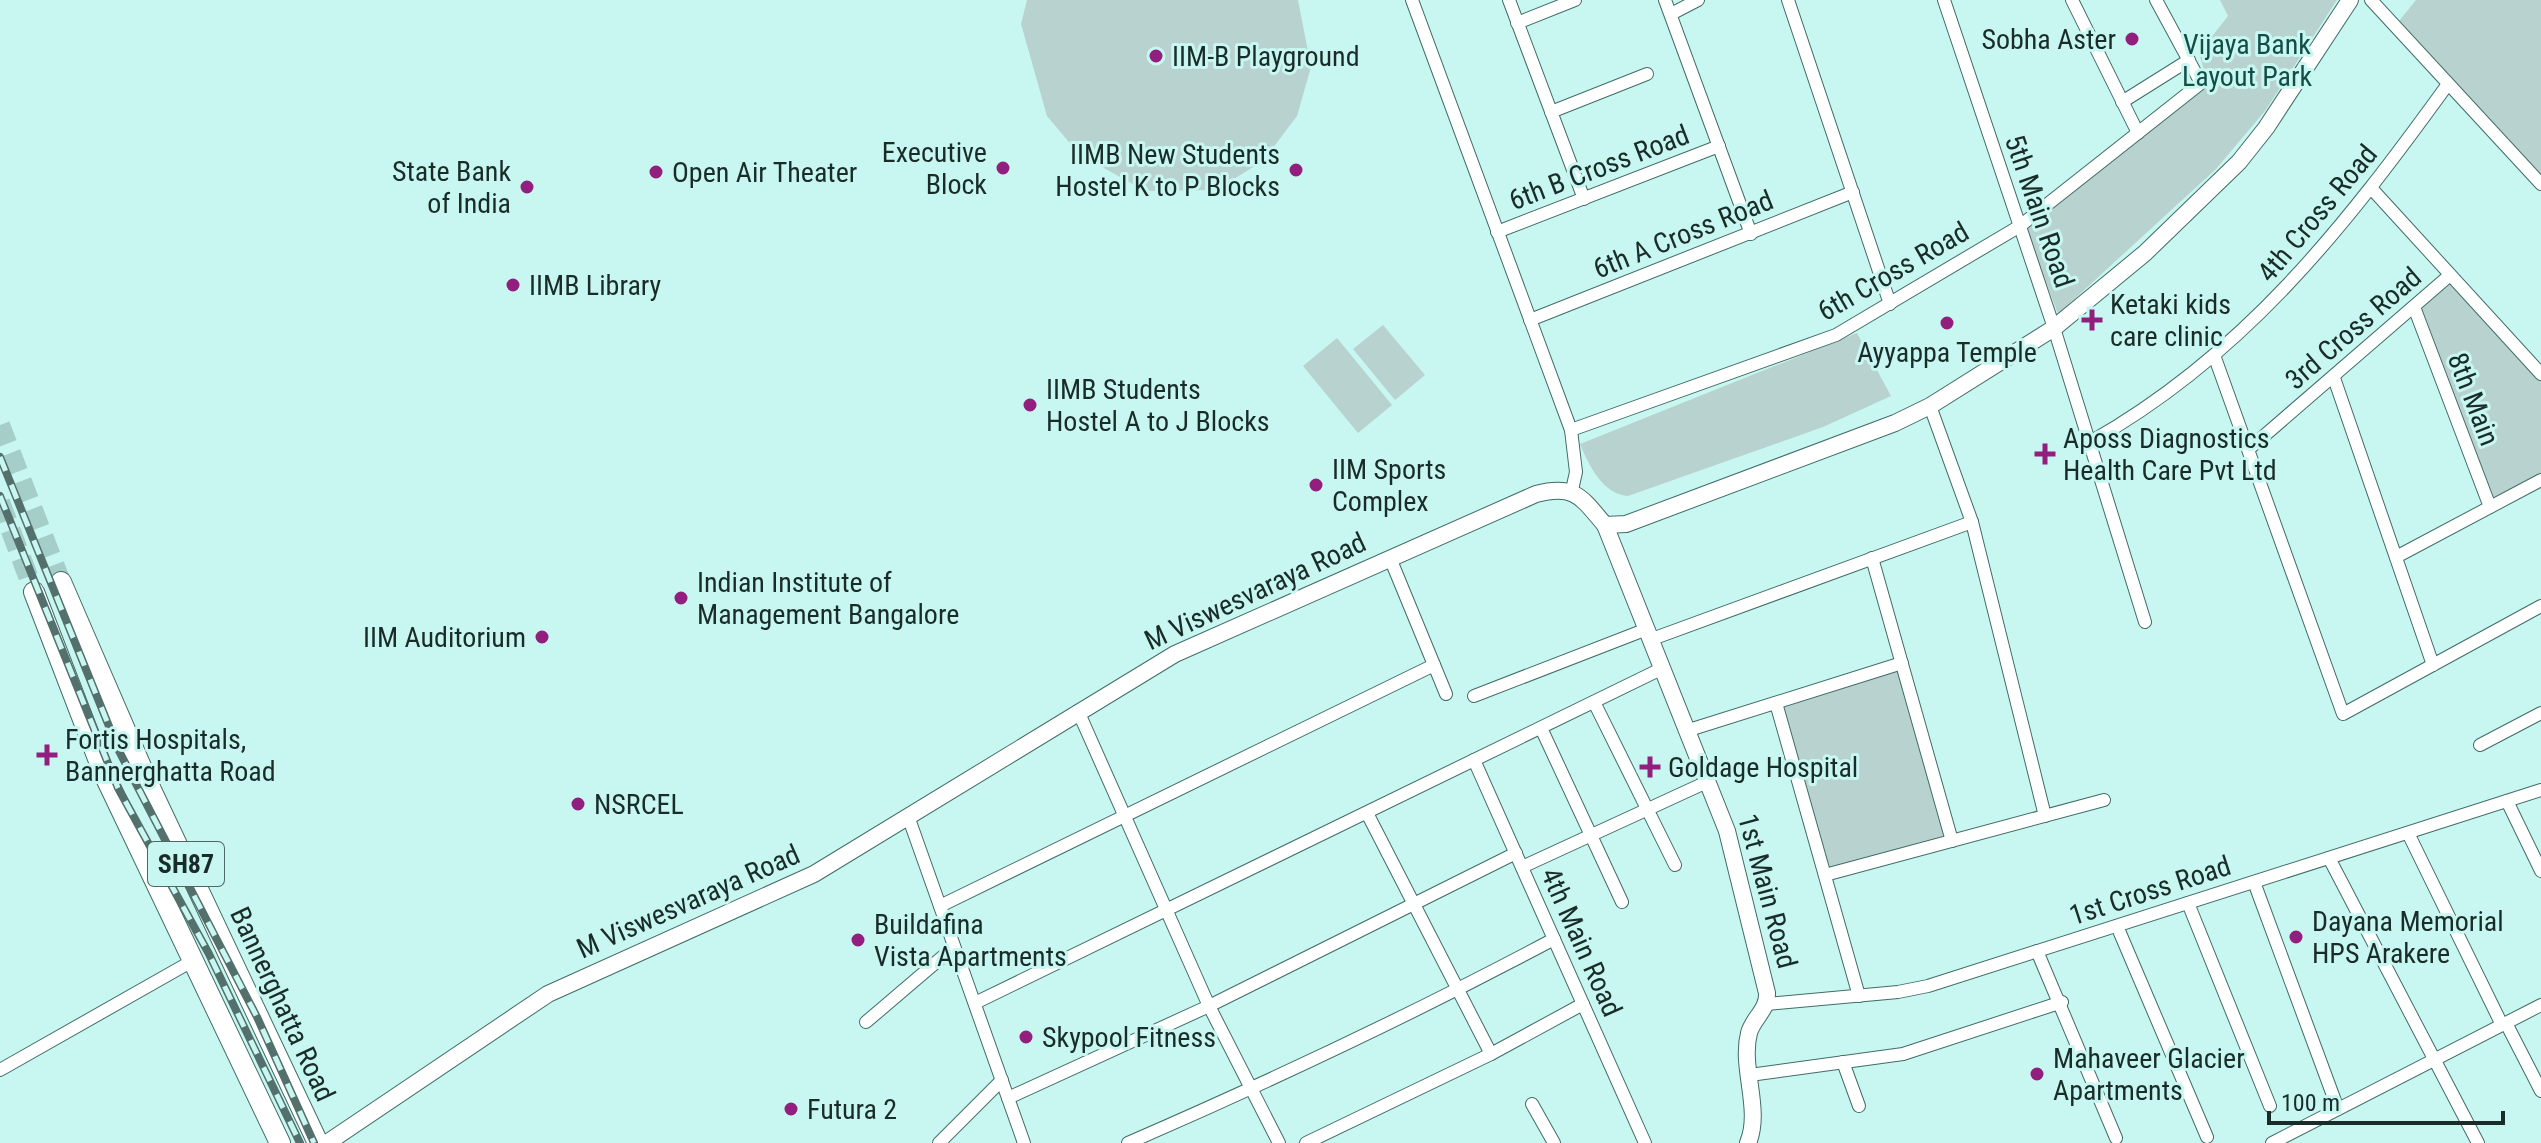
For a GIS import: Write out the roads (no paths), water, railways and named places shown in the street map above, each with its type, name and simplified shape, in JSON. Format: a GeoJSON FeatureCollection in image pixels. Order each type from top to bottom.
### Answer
{"type":"FeatureCollection","features":[{"type":"Feature","properties":{"kind":"main road","name":"Bannerghatta Road"},"geometry":{"type":"LineString","coordinates":[[61,582],[152,792],[318,1143]]}},
{"type":"Feature","properties":{"kind":"main road","name":"SH87"},"geometry":{"type":"LineString","coordinates":[[34,592],[104,774],[280,1143]]}},
{"type":"Feature","properties":{"kind":"street"},"geometry":{"type":"LineString","coordinates":[[1412,0],[1571,430],[1576,472],[1572,490],[1605,525],[1626,524],[1848,443],[1930,406],[2054,328],[2153,246],[2239,162],[2350,0]]}},
{"type":"Feature","properties":{"kind":"street"},"geometry":{"type":"LineString","coordinates":[[1509,0],[1584,199]]}},
{"type":"Feature","properties":{"kind":"street"},"geometry":{"type":"LineString","coordinates":[[1517,23],[1575,0]]}},
{"type":"Feature","properties":{"kind":"street"},"geometry":{"type":"LineString","coordinates":[[1665,0],[1751,234]]}},
{"type":"Feature","properties":{"kind":"street"},"geometry":{"type":"LineString","coordinates":[[1671,14],[1698,0]]}},
{"type":"Feature","properties":{"kind":"street"},"geometry":{"type":"LineString","coordinates":[[1788,0],[1890,304]]}},
{"type":"Feature","properties":{"kind":"street","name":"5th Main Road"},"geometry":{"type":"LineString","coordinates":[[1944,0],[2054,328],[2145,622]]}},
{"type":"Feature","properties":{"kind":"street"},"geometry":{"type":"LineString","coordinates":[[2072,0],[2138,133]]}},
{"type":"Feature","properties":{"kind":"street"},"geometry":{"type":"LineString","coordinates":[[2122,102],[2189,60],[2156,0]]}},
{"type":"Feature","properties":{"kind":"street"},"geometry":{"type":"LineString","coordinates":[[2371,0],[2541,184]]}},
{"type":"Feature","properties":{"kind":"street","name":"6th Cross Road"},"geometry":{"type":"LineString","coordinates":[[1571,430],[1836,335],[1890,304],[2020,226],[2201,83],[2189,60]]}},
{"type":"Feature","properties":{"kind":"street"},"geometry":{"type":"LineString","coordinates":[[1551,112],[1647,74]]}},
{"type":"Feature","properties":{"kind":"street","name":"4th Cross Road"},"geometry":{"type":"LineString","coordinates":[[2090,442],[2152,406],[2214,355],[2311,263],[2372,189],[2448,84]]}},
{"type":"Feature","properties":{"kind":"street","name":"6th B Cross Road"},"geometry":{"type":"LineString","coordinates":[[1497,232],[1719,146]]}},
{"type":"Feature","properties":{"kind":"street"},"geometry":{"type":"LineString","coordinates":[[2372,189],[2541,374]]}},
{"type":"Feature","properties":{"kind":"street","name":"6th A Cross Road"},"geometry":{"type":"LineString","coordinates":[[1530,320],[1853,192]]}},
{"type":"Feature","properties":{"kind":"street","name":"3rd Cross Road"},"geometry":{"type":"LineString","coordinates":[[2250,448],[2450,275]]}},
{"type":"Feature","properties":{"kind":"street","name":"8th Main"},"geometry":{"type":"LineString","coordinates":[[2414,307],[2490,507]]}},
{"type":"Feature","properties":{"kind":"street"},"geometry":{"type":"LineString","coordinates":[[2214,355],[2250,448],[2343,714],[2541,606]]}},
{"type":"Feature","properties":{"kind":"street"},"geometry":{"type":"LineString","coordinates":[[2334,378],[2433,665]]}},
{"type":"Feature","properties":{"kind":"street"},"geometry":{"type":"LineString","coordinates":[[1930,406],[1972,522],[2045,816]]}},
{"type":"Feature","properties":{"kind":"street"},"geometry":{"type":"LineString","coordinates":[[2396,557],[2541,480]]}},
{"type":"Feature","properties":{"kind":"street","name":"M Viswesvaraya Road"},"geometry":{"type":"LineString","coordinates":[[327,1143],[548,994],[814,874],[1078,711],[1187,648],[1528,497],[1559,489],[1572,490]]}},
{"type":"Feature","properties":{"kind":"street"},"geometry":{"type":"LineString","coordinates":[[1474,696],[1972,522]]}},
{"type":"Feature","properties":{"kind":"street","name":"1st Main Road"},"geometry":{"type":"LineString","coordinates":[[1605,525],[1709,781],[1735,857],[1767,1004],[1748,1035],[1752,1126],[1748,1143]]}},
{"type":"Feature","properties":{"kind":"street"},"geometry":{"type":"LineString","coordinates":[[1390,558],[1446,694]]}},
{"type":"Feature","properties":{"kind":"street"},"geometry":{"type":"LineString","coordinates":[[1872,558],[1952,841]]}},
{"type":"Feature","properties":{"kind":"street"},"geometry":{"type":"LineString","coordinates":[[1689,730],[1902,663]]}},
{"type":"Feature","properties":{"kind":"street"},"geometry":{"type":"LineString","coordinates":[[940,906],[1434,665]]}},
{"type":"Feature","properties":{"kind":"street"},"geometry":{"type":"LineString","coordinates":[[975,1003],[1663,668]]}},
{"type":"Feature","properties":{"kind":"street"},"geometry":{"type":"LineString","coordinates":[[1594,702],[1675,865]]}},
{"type":"Feature","properties":{"kind":"street"},"geometry":{"type":"LineString","coordinates":[[1776,703],[1859,996]]}},
{"type":"Feature","properties":{"kind":"street"},"geometry":{"type":"LineString","coordinates":[[1078,711],[1209,1006],[1254,1088],[1279,1143]]}},
{"type":"Feature","properties":{"kind":"street"},"geometry":{"type":"LineString","coordinates":[[2480,745],[2541,713]]}},
{"type":"Feature","properties":{"kind":"street"},"geometry":{"type":"LineString","coordinates":[[1541,728],[1622,902]]}},
{"type":"Feature","properties":{"kind":"street","name":"4th Main Road"},"geometry":{"type":"LineString","coordinates":[[1474,760],[1645,1143]]}},
{"type":"Feature","properties":{"kind":"street"},"geometry":{"type":"LineString","coordinates":[[1522,867],[1709,781]]}},
{"type":"Feature","properties":{"kind":"street","name":"1st Cross Road"},"geometry":{"type":"LineString","coordinates":[[1767,1004],[1928,986],[2541,790]]}},
{"type":"Feature","properties":{"kind":"street"},"geometry":{"type":"LineString","coordinates":[[1825,875],[2104,800]]}},
{"type":"Feature","properties":{"kind":"street"},"geometry":{"type":"LineString","coordinates":[[2507,801],[2541,871]]}},
{"type":"Feature","properties":{"kind":"street"},"geometry":{"type":"LineString","coordinates":[[1367,813],[1491,1054]]}},
{"type":"Feature","properties":{"kind":"street"},"geometry":{"type":"LineString","coordinates":[[908,816],[1024,1143]]}},
{"type":"Feature","properties":{"kind":"street"},"geometry":{"type":"LineString","coordinates":[[2408,833],[2541,1091]]}},
{"type":"Feature","properties":{"kind":"street"},"geometry":{"type":"LineString","coordinates":[[1008,1098],[1209,1006],[1516,853]]}},
{"type":"Feature","properties":{"kind":"street"},"geometry":{"type":"LineString","coordinates":[[2329,858],[2478,1143]]}},
{"type":"Feature","properties":{"kind":"street"},"geometry":{"type":"LineString","coordinates":[[2254,882],[2338,1109]]}},
{"type":"Feature","properties":{"kind":"street"},"geometry":{"type":"LineString","coordinates":[[2188,903],[2270,1106]]}},
{"type":"Feature","properties":{"kind":"street"},"geometry":{"type":"LineString","coordinates":[[2117,926],[2207,1137]]}},
{"type":"Feature","properties":{"kind":"street"},"geometry":{"type":"LineString","coordinates":[[1128,1143],[1254,1088],[1457,990],[1554,939]]}},
{"type":"Feature","properties":{"kind":"street"},"geometry":{"type":"LineString","coordinates":[[866,1022],[954,947]]}},
{"type":"Feature","properties":{"kind":"street"},"geometry":{"type":"LineString","coordinates":[[2037,951],[2062,1002],[2116,1138]]}},
{"type":"Feature","properties":{"kind":"street"},"geometry":{"type":"LineString","coordinates":[[0,1070],[194,960]]}},
{"type":"Feature","properties":{"kind":"street"},"geometry":{"type":"LineString","coordinates":[[1750,1075],[1903,1054],[2062,1002]]}},
{"type":"Feature","properties":{"kind":"street"},"geometry":{"type":"LineString","coordinates":[[1306,1143],[1491,1054],[1583,1004]]}},
{"type":"Feature","properties":{"kind":"street"},"geometry":{"type":"LineString","coordinates":[[2272,1143],[2541,1005]]}},
{"type":"Feature","properties":{"kind":"street"},"geometry":{"type":"LineString","coordinates":[[1843,1062],[1859,1106]]}},
{"type":"Feature","properties":{"kind":"street"},"geometry":{"type":"LineString","coordinates":[[939,1143],[1002,1080]]}},
{"type":"Feature","properties":{"kind":"street"},"geometry":{"type":"LineString","coordinates":[[1532,1104],[1554,1143]]}},
{"type":"Feature","properties":{"kind":"tunnel"},"geometry":{"type":"LineString","coordinates":[[0,425],[61,582]]}},
{"type":"Feature","properties":{"kind":"tunnel"},"geometry":{"type":"LineString","coordinates":[[0,502],[34,592]]}},
{"type":"Feature","properties":{"kind":"railway"},"geometry":{"type":"LineString","coordinates":[[0,457],[119,751],[257,1017],[314,1143]]}},
{"type":"Feature","properties":{"kind":"railway"},"geometry":{"type":"LineString","coordinates":[[0,496],[118,788],[209,954],[300,1143]]}},
{"type":"Feature","properties":{"kind":"place","name":"Sobha Aster"},"geometry":{"type":"Point","coordinates":[2132,39]}},
{"type":"Feature","properties":{"kind":"place","name":"IIM-B Playground"},"geometry":{"type":"Point","coordinates":[1156,56]}},
{"type":"Feature","properties":{"kind":"place","name":"Executive Block"},"geometry":{"type":"Point","coordinates":[1003,168]}},
{"type":"Feature","properties":{"kind":"place","name":"IIMB New Students Hostel K to P Blocks"},"geometry":{"type":"Point","coordinates":[1296,170]}},
{"type":"Feature","properties":{"kind":"place","name":"Open Air Theater"},"geometry":{"type":"Point","coordinates":[656,172]}},
{"type":"Feature","properties":{"kind":"place","name":"State Bank of India"},"geometry":{"type":"Point","coordinates":[527,187]}},
{"type":"Feature","properties":{"kind":"place","name":"IIMB Library"},"geometry":{"type":"Point","coordinates":[513,285]}},
{"type":"Feature","properties":{"kind":"place","name":"Ketaki kids care clinic"},"geometry":{"type":"Point","coordinates":[2092,320]}},
{"type":"Feature","properties":{"kind":"place","name":"Ayyappa Temple"},"geometry":{"type":"Point","coordinates":[1947,323]}},
{"type":"Feature","properties":{"kind":"place","name":"IIMB Students Hostel A to J Blocks"},"geometry":{"type":"Point","coordinates":[1030,405]}},
{"type":"Feature","properties":{"kind":"place","name":"Aposs Diagnostics Health Care Pvt Ltd"},"geometry":{"type":"Point","coordinates":[2045,454]}},
{"type":"Feature","properties":{"kind":"place","name":"IIM Sports Complex"},"geometry":{"type":"Point","coordinates":[1316,485]}},
{"type":"Feature","properties":{"kind":"place","name":"Indian Institute of Management Bangalore"},"geometry":{"type":"Point","coordinates":[681,598]}},
{"type":"Feature","properties":{"kind":"place","name":"IIM Auditorium"},"geometry":{"type":"Point","coordinates":[542,637]}},
{"type":"Feature","properties":{"kind":"place","name":"Fortis Hospitals, Bannerghatta Road"},"geometry":{"type":"Point","coordinates":[47,755]}},
{"type":"Feature","properties":{"kind":"place","name":"Goldage Hospital"},"geometry":{"type":"Point","coordinates":[1650,767]}},
{"type":"Feature","properties":{"kind":"place","name":"NSRCEL"},"geometry":{"type":"Point","coordinates":[578,804]}},
{"type":"Feature","properties":{"kind":"place","name":"Dayana Memorial HPS Arakere"},"geometry":{"type":"Point","coordinates":[2296,937]}},
{"type":"Feature","properties":{"kind":"place","name":"Buildafina Vista Apartments"},"geometry":{"type":"Point","coordinates":[858,940]}},
{"type":"Feature","properties":{"kind":"place","name":"Skypool Fitness"},"geometry":{"type":"Point","coordinates":[1026,1037]}},
{"type":"Feature","properties":{"kind":"place","name":"Mahaveer Glacier Apartments"},"geometry":{"type":"Point","coordinates":[2037,1074]}},
{"type":"Feature","properties":{"kind":"place","name":"Futura 2"},"geometry":{"type":"Point","coordinates":[791,1109]}},
{"type":"Feature","properties":{"kind":"park label","name":"Vijaya Bank Layout Park"},"geometry":{"type":"Point","coordinates":[2247,60]}}]}
